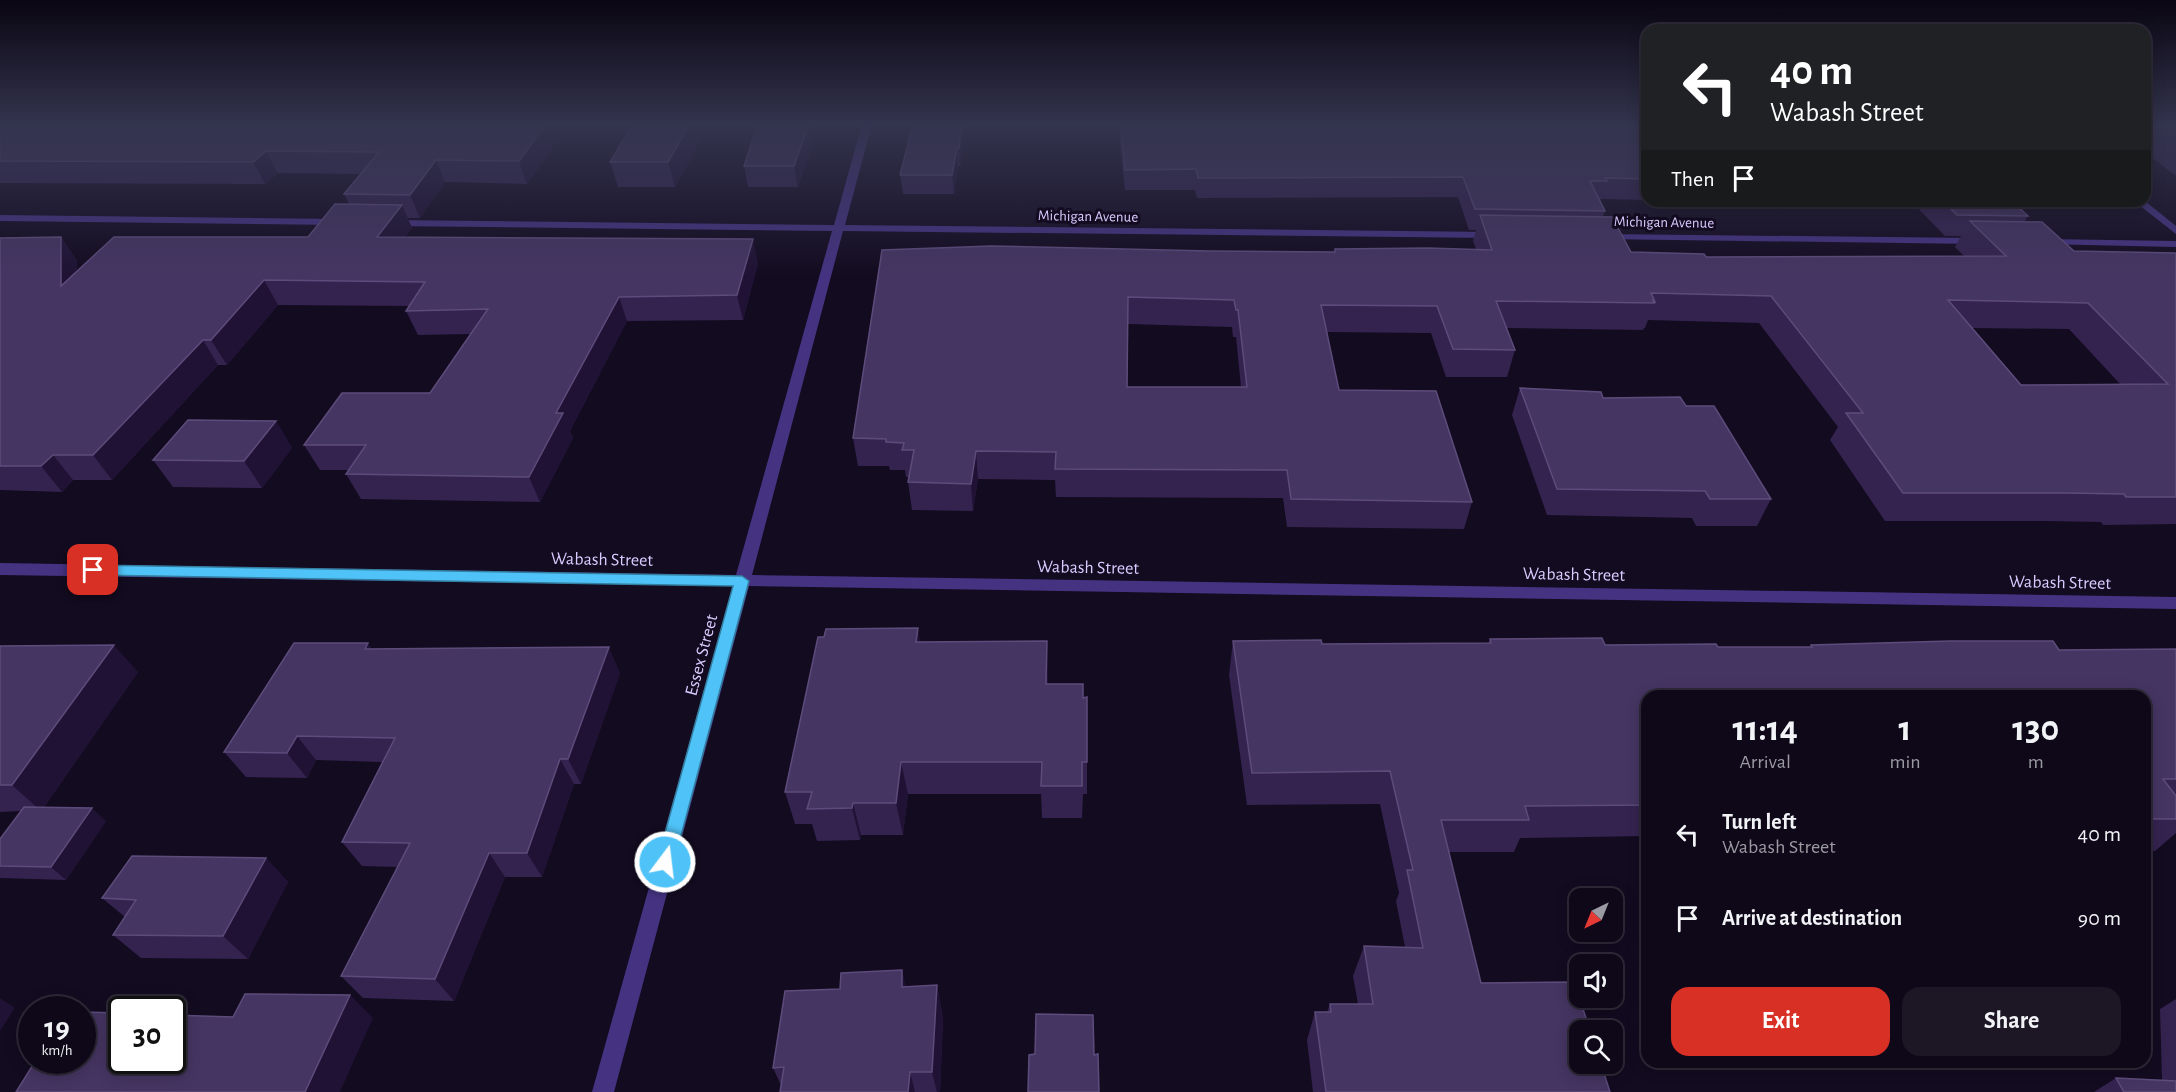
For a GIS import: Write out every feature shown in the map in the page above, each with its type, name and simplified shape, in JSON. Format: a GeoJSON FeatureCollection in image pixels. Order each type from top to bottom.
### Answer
{"type":"FeatureCollection","features":[{"type":"Feature","properties":{"kind":"street","name":"Essex Street"},"geometry":{"type":"LineString","coordinates":[[603,1092],[853,175]]}},
{"type":"Feature","properties":{"kind":"street"},"geometry":{"type":"LineString","coordinates":[[2146,207],[2176,231]]}},
{"type":"Feature","properties":{"kind":"street"},"geometry":{"type":"LineString","coordinates":[[0,218],[346,222]]}},
{"type":"Feature","properties":{"kind":"street","name":"Michigan Avenue"},"geometry":{"type":"LineString","coordinates":[[382,223],[1510,236]]}},
{"type":"Feature","properties":{"kind":"street","name":"Michigan Avenue"},"geometry":{"type":"LineString","coordinates":[[1593,237],[1986,241]]}},
{"type":"Feature","properties":{"kind":"street"},"geometry":{"type":"LineString","coordinates":[[2034,242],[2176,244]]}},
{"type":"Feature","properties":{"kind":"street","name":"Wabash Street"},"geometry":{"type":"LineString","coordinates":[[0,569],[2176,603]]}},
{"type":"Feature","properties":{"kind":"building"},"geometry":{"type":"Polygon","coordinates":[[[360,175],[425,175],[410,195],[344,194],[360,175]]]}},
{"type":"Feature","properties":{"kind":"building"},"geometry":{"type":"Polygon","coordinates":[[[1197,175],[1641,175],[1641,179],[1605,178],[1607,181],[1590,181],[1605,211],[1475,209],[1463,177],[1198,178],[1197,175]]]}},
{"type":"Feature","properties":{"kind":"building"},"geometry":{"type":"Polygon","coordinates":[[[335,204],[402,205],[377,237],[753,239],[737,295],[619,297],[556,413],[563,413],[529,477],[346,474],[366,445],[304,445],[342,393],[430,393],[488,309],[406,311],[425,282],[264,280],[211,340],[203,340],[93,455],[53,455],[41,466],[0,466],[0,238],[61,237],[61,286],[114,237],[308,237],[335,204]]]}},
{"type":"Feature","properties":{"kind":"building"},"geometry":{"type":"Polygon","coordinates":[[[1949,207],[2018,207],[2028,216],[1957,215],[1949,207]]]}},
{"type":"Feature","properties":{"kind":"building"},"geometry":{"type":"Polygon","coordinates":[[[1480,215],[1612,217],[1631,252],[1704,254],[1706,257],[2006,256],[1970,221],[2042,222],[2074,251],[2176,253],[2176,497],[2126,497],[2124,494],[2068,493],[1903,493],[1846,413],[1863,413],[1771,296],[1651,293],[1654,303],[1496,301],[1515,350],[1453,349],[1437,306],[1321,305],[1339,390],[1436,391],[1472,502],[1291,499],[1287,470],[1055,469],[1056,452],[976,451],[971,484],[908,482],[914,450],[902,450],[904,443],[886,442],[886,439],[853,438],[882,250],[991,246],[1335,252],[1335,249],[1492,250],[1480,215]],[[1128,297],[1127,387],[1247,387],[1238,310],[1236,310],[1234,300],[1128,297]],[[1948,300],[2021,385],[2168,384],[2088,303],[1948,300]]]}},
{"type":"Feature","properties":{"kind":"building"},"geometry":{"type":"Polygon","coordinates":[[[1520,388],[1601,392],[1603,398],[1680,397],[1686,406],[1714,406],[1771,499],[1710,499],[1705,491],[1557,489],[1520,388]]]}},
{"type":"Feature","properties":{"kind":"building"},"geometry":{"type":"Polygon","coordinates":[[[188,420],[276,421],[244,461],[153,460],[188,420]]]}},
{"type":"Feature","properties":{"kind":"building"},"geometry":{"type":"Polygon","coordinates":[[[918,628],[916,642],[1047,641],[1046,684],[1083,684],[1083,698],[1087,697],[1087,762],[1082,762],[1082,786],[1041,786],[1042,762],[901,762],[896,803],[853,803],[852,808],[807,809],[812,792],[785,792],[818,637],[824,637],[826,629],[918,628]]]}},
{"type":"Feature","properties":{"kind":"building"},"geometry":{"type":"Polygon","coordinates":[[[1602,638],[1605,645],[1716,644],[1718,647],[1812,647],[1811,645],[1950,641],[2053,641],[2059,650],[2176,649],[2176,779],[2163,779],[2176,796],[2176,819],[2151,819],[2151,690],[1641,690],[1641,805],[1525,806],[1529,820],[1441,820],[1481,983],[1569,982],[1569,1008],[1583,1008],[1587,1020],[1569,1020],[1569,1074],[1604,1074],[1610,1092],[1326,1092],[1315,1012],[1331,1012],[1330,1004],[1373,1004],[1364,946],[1423,948],[1407,870],[1413,870],[1390,771],[1252,773],[1233,641],[1321,640],[1322,644],[1491,643],[1490,639],[1602,638]]]}},
{"type":"Feature","properties":{"kind":"building"},"geometry":{"type":"Polygon","coordinates":[[[294,643],[368,643],[365,649],[609,647],[568,759],[560,759],[527,853],[489,853],[435,979],[341,976],[410,843],[342,842],[395,738],[297,736],[287,753],[224,752],[294,643]]]}},
{"type":"Feature","properties":{"kind":"building"},"geometry":{"type":"Polygon","coordinates":[[[114,645],[12,785],[0,785],[0,646],[114,645]]]}},
{"type":"Feature","properties":{"kind":"building"},"geometry":{"type":"Polygon","coordinates":[[[24,807],[92,808],[51,867],[0,866],[0,839],[24,807]]]}},
{"type":"Feature","properties":{"kind":"building"},"geometry":{"type":"Polygon","coordinates":[[[132,856],[266,858],[223,936],[113,935],[136,900],[102,898],[132,856]]]}},
{"type":"Feature","properties":{"kind":"building"},"geometry":{"type":"Polygon","coordinates":[[[902,970],[902,987],[937,985],[932,1072],[910,1072],[908,1092],[780,1092],[784,1067],[773,1068],[785,991],[840,989],[841,973],[902,970]]]}},
{"type":"Feature","properties":{"kind":"building"},"geometry":{"type":"Polygon","coordinates":[[[245,994],[350,995],[305,1092],[16,1092],[27,1074],[96,1074],[96,1012],[108,1013],[108,1074],[186,1074],[186,1015],[233,1017],[245,994]]]}},
{"type":"Feature","properties":{"kind":"building"},"geometry":{"type":"Polygon","coordinates":[[[1036,1014],[1093,1015],[1094,1055],[1098,1054],[1099,1092],[1028,1092],[1029,1055],[1035,1054],[1036,1014]]]}},
{"type":"Feature","properties":{"kind":"building"},"geometry":{"type":"Polygon","coordinates":[[[2116,1078],[2176,1081],[2176,1092],[2124,1092],[2116,1078]]]}},
{"type":"Feature","properties":{"kind":"route"},"geometry":{"type":"LineString","coordinates":[[93,570],[742,581],[665,862]]}}]}
